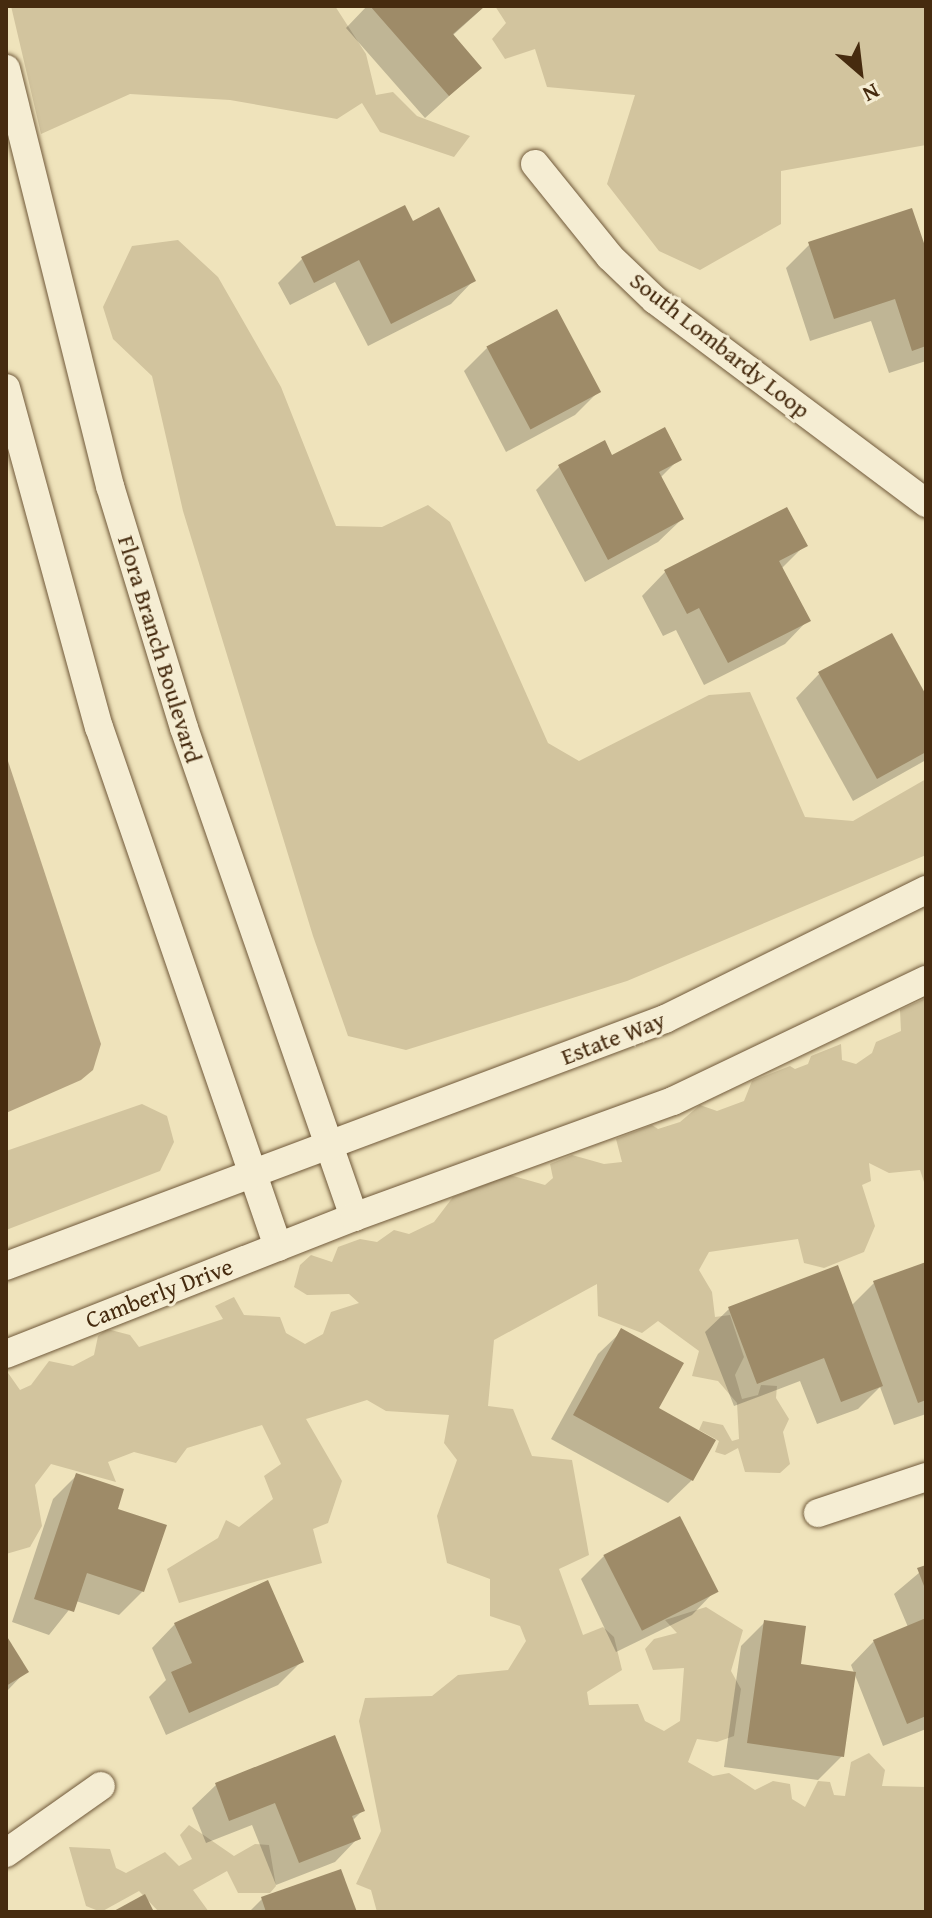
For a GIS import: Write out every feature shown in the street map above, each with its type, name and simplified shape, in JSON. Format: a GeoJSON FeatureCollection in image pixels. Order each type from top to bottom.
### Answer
{"type":"FeatureCollection","features":[{"type":"Feature","properties":{"kind":"street","name":"Flora Branch Boulevard"},"geometry":{"type":"LineString","coordinates":[[6,69],[110,486],[184,728],[354,1217]]}},
{"type":"Feature","properties":{"kind":"street","name":"South Lombardy Loop"},"geometry":{"type":"LineString","coordinates":[[535,164],[610,257],[655,300],[926,503]]}},
{"type":"Feature","properties":{"kind":"street"},"geometry":{"type":"LineString","coordinates":[[6,388],[99,727],[278,1247]]}},
{"type":"Feature","properties":{"kind":"street","name":"Estate Way"},"geometry":{"type":"LineString","coordinates":[[251,1174],[665,1019],[926,890]]}},
{"type":"Feature","properties":{"kind":"street"},"geometry":{"type":"LineString","coordinates":[[354,1217],[673,1101],[926,980]]}},
{"type":"Feature","properties":{"kind":"street"},"geometry":{"type":"LineString","coordinates":[[6,1266],[251,1174]]}},
{"type":"Feature","properties":{"kind":"street","name":"Camberly Drive"},"geometry":{"type":"LineString","coordinates":[[6,1354],[354,1217]]}},
{"type":"Feature","properties":{"kind":"street"},"geometry":{"type":"LineString","coordinates":[[818,1513],[926,1477]]}},
{"type":"Feature","properties":{"kind":"street"},"geometry":{"type":"LineString","coordinates":[[6,1853],[101,1786]]}},
{"type":"Feature","properties":{"kind":"shaded area"},"geometry":{"type":"Polygon","coordinates":[[[11,6],[335,6],[366,54],[376,95],[393,92],[417,116],[470,136],[454,157],[380,132],[362,103],[337,119],[230,100],[130,94],[41,134],[11,6]]]}},
{"type":"Feature","properties":{"kind":"shaded area"},"geometry":{"type":"Polygon","coordinates":[[[495,6],[926,6],[926,145],[781,171],[781,224],[700,270],[659,251],[607,184],[635,95],[547,87],[535,49],[505,59],[492,39],[506,23],[495,6]]]}},
{"type":"Feature","properties":{"kind":"shaded area"},"geometry":{"type":"Polygon","coordinates":[[[178,240],[218,277],[281,387],[336,526],[382,527],[428,505],[450,522],[548,743],[579,761],[709,695],[750,692],[805,817],[853,821],[926,779],[926,855],[627,981],[406,1050],[348,1036],[313,936],[183,511],[152,376],[113,339],[103,307],[132,246],[178,240]]]}},
{"type":"Feature","properties":{"kind":"shaded area"},"geometry":{"type":"Polygon","coordinates":[[[6,755],[101,1044],[93,1070],[81,1080],[6,1113],[6,755]]]}},
{"type":"Feature","properties":{"kind":"shaded area"},"geometry":{"type":"Polygon","coordinates":[[[926,998],[926,1188],[920,1170],[889,1173],[869,1163],[871,1181],[862,1185],[875,1226],[864,1252],[824,1268],[804,1263],[798,1239],[709,1252],[699,1270],[712,1292],[715,1317],[730,1315],[744,1357],[735,1375],[742,1399],[758,1395],[761,1385],[777,1386],[776,1398],[789,1419],[783,1432],[790,1464],[780,1473],[745,1472],[738,1448],[725,1455],[715,1452],[719,1441],[699,1430],[703,1421],[723,1425],[732,1441],[739,1439],[737,1403],[718,1381],[692,1376],[699,1351],[658,1321],[642,1333],[598,1316],[597,1284],[494,1340],[488,1406],[513,1409],[532,1456],[572,1460],[589,1555],[559,1569],[583,1635],[603,1627],[614,1637],[622,1670],[587,1692],[589,1705],[638,1704],[645,1721],[664,1731],[680,1721],[684,1668],[653,1670],[645,1649],[654,1639],[677,1633],[665,1620],[706,1607],[743,1630],[731,1671],[741,1689],[734,1736],[717,1742],[697,1739],[688,1762],[713,1776],[729,1773],[755,1790],[773,1781],[790,1784],[792,1799],[805,1807],[818,1781],[830,1782],[834,1795],[845,1796],[851,1762],[869,1753],[885,1770],[882,1786],[926,1787],[926,1912],[377,1912],[371,1890],[356,1884],[381,1831],[359,1721],[365,1698],[432,1696],[458,1675],[508,1670],[526,1641],[520,1626],[490,1616],[490,1579],[447,1563],[437,1516],[457,1460],[444,1443],[449,1415],[386,1411],[367,1400],[306,1419],[342,1481],[328,1523],[313,1529],[322,1563],[179,1603],[167,1569],[218,1538],[226,1520],[239,1527],[273,1499],[264,1476],[281,1464],[262,1425],[187,1448],[176,1463],[134,1452],[108,1462],[116,1482],[51,1464],[35,1485],[42,1526],[30,1547],[6,1554],[6,1370],[20,1390],[31,1385],[49,1361],[73,1366],[94,1355],[98,1336],[107,1329],[130,1335],[139,1347],[223,1319],[215,1306],[234,1297],[244,1315],[280,1317],[286,1333],[305,1344],[323,1334],[331,1312],[359,1303],[349,1294],[307,1295],[294,1287],[300,1265],[311,1255],[332,1262],[338,1247],[360,1239],[377,1242],[394,1230],[409,1234],[434,1222],[453,1197],[510,1175],[545,1185],[553,1178],[550,1164],[572,1155],[604,1164],[622,1162],[616,1139],[652,1125],[658,1129],[680,1122],[700,1105],[717,1111],[744,1101],[752,1081],[790,1066],[795,1069],[808,1064],[811,1056],[841,1044],[842,1060],[856,1064],[872,1053],[876,1042],[901,1031],[900,1010],[926,998]]]}},
{"type":"Feature","properties":{"kind":"shaded area"},"geometry":{"type":"Polygon","coordinates":[[[142,1104],[167,1116],[174,1142],[160,1171],[6,1230],[6,1151],[142,1104]]]}},
{"type":"Feature","properties":{"kind":"shaded area"},"geometry":{"type":"Polygon","coordinates":[[[189,1825],[234,1856],[255,1844],[269,1845],[276,1886],[270,1893],[238,1893],[227,1871],[193,1890],[209,1912],[159,1912],[139,1891],[101,1912],[86,1906],[69,1847],[110,1849],[116,1868],[126,1873],[165,1852],[179,1866],[192,1859],[180,1835],[189,1825]]]}},
{"type":"Feature","properties":{"kind":"building"},"geometry":{"type":"Polygon","coordinates":[[[370,6],[485,6],[453,34],[482,68],[449,96],[370,6]]]}},
{"type":"Feature","properties":{"kind":"building"},"geometry":{"type":"Polygon","coordinates":[[[405,205],[413,221],[439,207],[476,281],[391,324],[359,260],[314,283],[301,257],[405,205]]]}},
{"type":"Feature","properties":{"kind":"building"},"geometry":{"type":"Polygon","coordinates":[[[912,208],[926,249],[926,346],[912,351],[895,299],[834,319],[808,242],[912,208]]]}},
{"type":"Feature","properties":{"kind":"building"},"geometry":{"type":"Polygon","coordinates":[[[557,309],[601,392],[530,430],[486,347],[557,309]]]}},
{"type":"Feature","properties":{"kind":"building"},"geometry":{"type":"Polygon","coordinates":[[[665,427],[682,460],[659,472],[684,519],[608,560],[558,465],[605,440],[612,455],[665,427]]]}},
{"type":"Feature","properties":{"kind":"building"},"geometry":{"type":"Polygon","coordinates":[[[787,507],[808,546],[779,561],[811,621],[728,663],[699,608],[687,614],[664,570],[787,507]]]}},
{"type":"Feature","properties":{"kind":"building"},"geometry":{"type":"Polygon","coordinates":[[[892,633],[926,695],[926,752],[877,779],[818,672],[892,633]]]}},
{"type":"Feature","properties":{"kind":"building"},"geometry":{"type":"Polygon","coordinates":[[[926,1262],[926,1400],[918,1403],[873,1281],[926,1262]]]}},
{"type":"Feature","properties":{"kind":"building"},"geometry":{"type":"Polygon","coordinates":[[[838,1265],[883,1386],[841,1402],[824,1358],[757,1384],[728,1307],[838,1265]]]}},
{"type":"Feature","properties":{"kind":"building"},"geometry":{"type":"Polygon","coordinates":[[[621,1328],[684,1363],[659,1408],[716,1440],[693,1481],[573,1415],[621,1328]]]}},
{"type":"Feature","properties":{"kind":"building"},"geometry":{"type":"Polygon","coordinates":[[[76,1473],[124,1489],[118,1509],[167,1525],[144,1592],[87,1573],[74,1612],[34,1599],[76,1473]]]}},
{"type":"Feature","properties":{"kind":"building"},"geometry":{"type":"Polygon","coordinates":[[[680,1516],[719,1592],[642,1631],[603,1555],[680,1516]]]}},
{"type":"Feature","properties":{"kind":"building"},"geometry":{"type":"Polygon","coordinates":[[[926,1565],[926,1591],[917,1568],[926,1565]]]}},
{"type":"Feature","properties":{"kind":"building"},"geometry":{"type":"Polygon","coordinates":[[[268,1580],[304,1662],[189,1713],[171,1672],[192,1663],[174,1623],[268,1580]]]}},
{"type":"Feature","properties":{"kind":"building"},"geometry":{"type":"Polygon","coordinates":[[[926,1618],[926,1716],[907,1724],[873,1640],[926,1618]]]}},
{"type":"Feature","properties":{"kind":"building"},"geometry":{"type":"Polygon","coordinates":[[[764,1620],[806,1626],[801,1664],[856,1672],[844,1757],[747,1743],[764,1620]]]}},
{"type":"Feature","properties":{"kind":"building"},"geometry":{"type":"Polygon","coordinates":[[[6,1635],[29,1672],[6,1686],[6,1635]]]}},
{"type":"Feature","properties":{"kind":"building"},"geometry":{"type":"Polygon","coordinates":[[[335,1735],[365,1811],[352,1816],[361,1839],[299,1863],[275,1803],[229,1821],[215,1783],[335,1735]]]}},
{"type":"Feature","properties":{"kind":"building"},"geometry":{"type":"Polygon","coordinates":[[[341,1869],[357,1912],[266,1912],[261,1897],[341,1869]]]}},
{"type":"Feature","properties":{"kind":"building"},"geometry":{"type":"Polygon","coordinates":[[[145,1894],[154,1912],[112,1912],[145,1894]]]}}]}
